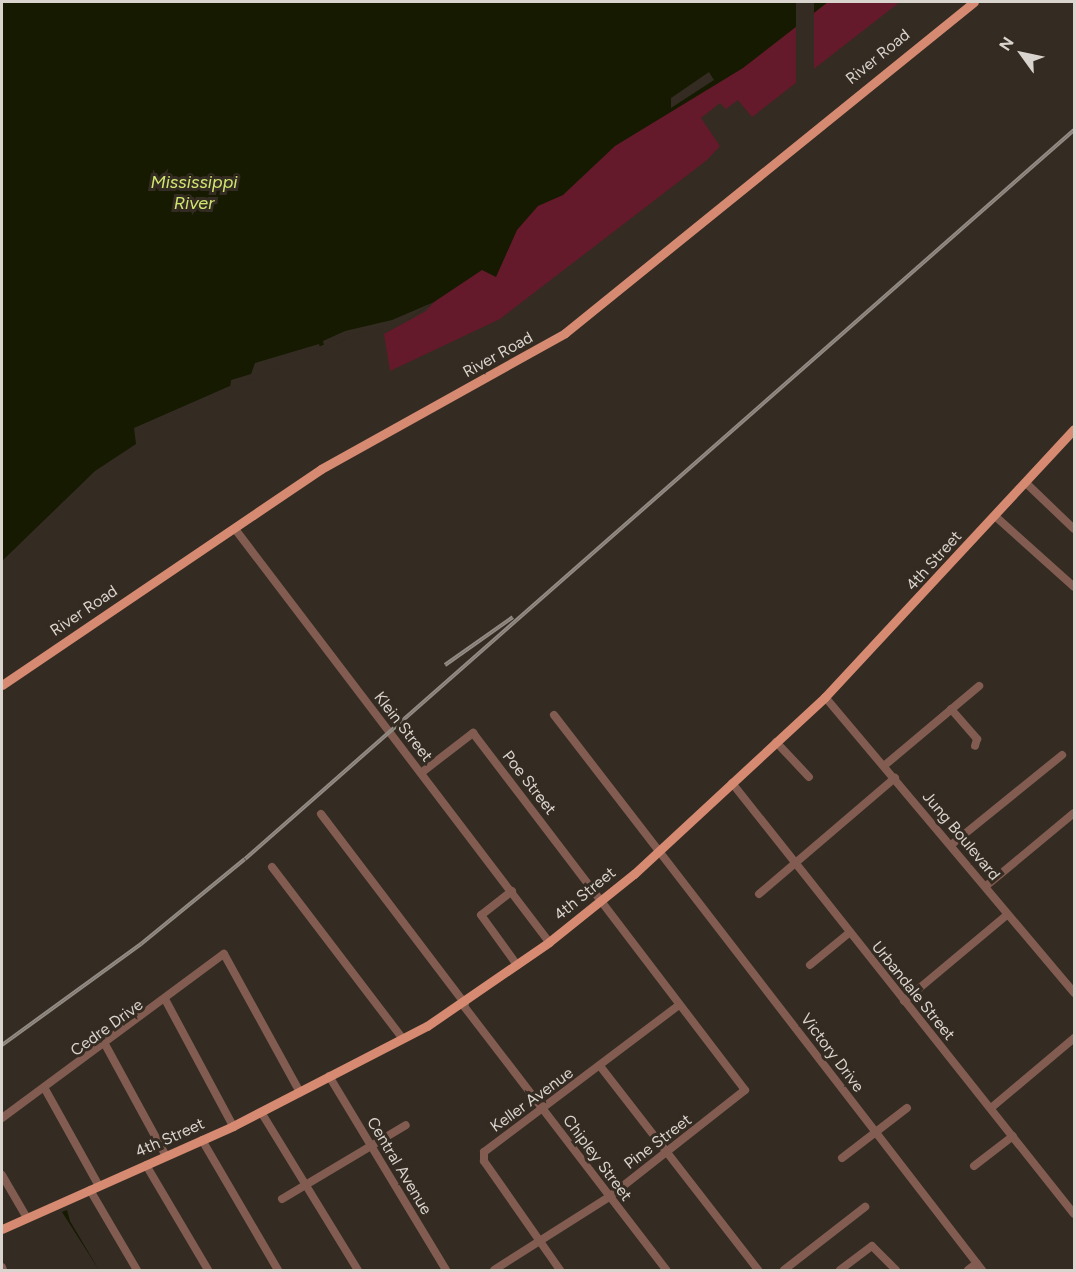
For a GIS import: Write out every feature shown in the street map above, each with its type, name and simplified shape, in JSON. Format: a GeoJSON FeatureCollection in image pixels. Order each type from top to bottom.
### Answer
{"type":"FeatureCollection","features":[{"type":"Feature","properties":{"kind":"main road","name":"River Road"},"geometry":{"type":"LineString","coordinates":[[2,685],[337,459],[565,333],[974,2]]}},
{"type":"Feature","properties":{"kind":"main road","name":"4th Street"},"geometry":{"type":"LineString","coordinates":[[2,1230],[233,1126],[403,1039],[464,1004],[549,942],[603,900],[825,697],[1074,429]]}},
{"type":"Feature","properties":{"kind":"street"},"geometry":{"type":"LineString","coordinates":[[1026,483],[1074,529]]}},
{"type":"Feature","properties":{"kind":"street"},"geometry":{"type":"LineString","coordinates":[[995,516],[1074,587]]}},
{"type":"Feature","properties":{"kind":"street","name":"Klein Street"},"geometry":{"type":"LineString","coordinates":[[235,529],[549,942]]}},
{"type":"Feature","properties":{"kind":"street"},"geometry":{"type":"LineString","coordinates":[[885,765],[979,686]]}},
{"type":"Feature","properties":{"kind":"street","name":"Jung Boulevard"},"geometry":{"type":"LineString","coordinates":[[825,697],[885,765],[986,886],[1007,915],[1074,993]]}},
{"type":"Feature","properties":{"kind":"street"},"geometry":{"type":"LineString","coordinates":[[951,709],[977,739],[975,746]]}},
{"type":"Feature","properties":{"kind":"street","name":"Victory Drive"},"geometry":{"type":"LineString","coordinates":[[554,715],[657,852],[979,1267]]}},
{"type":"Feature","properties":{"kind":"street","name":"Poe Street"},"geometry":{"type":"LineString","coordinates":[[421,773],[473,733],[603,900]]}},
{"type":"Feature","properties":{"kind":"street"},"geometry":{"type":"LineString","coordinates":[[776,742],[809,777]]}},
{"type":"Feature","properties":{"kind":"street"},"geometry":{"type":"LineString","coordinates":[[951,845],[1062,755]]}},
{"type":"Feature","properties":{"kind":"street"},"geometry":{"type":"LineString","coordinates":[[759,894],[895,778]]}},
{"type":"Feature","properties":{"kind":"street","name":"Urbandale Street"},"geometry":{"type":"LineString","coordinates":[[732,783],[1074,1214]]}},
{"type":"Feature","properties":{"kind":"street"},"geometry":{"type":"LineString","coordinates":[[986,886],[1074,813]]}},
{"type":"Feature","properties":{"kind":"street","name":"Chipley Street"},"geometry":{"type":"LineString","coordinates":[[321,814],[666,1270]]}},
{"type":"Feature","properties":{"kind":"street"},"geometry":{"type":"LineString","coordinates":[[272,867],[403,1039]]}},
{"type":"Feature","properties":{"kind":"street"},"geometry":{"type":"LineString","coordinates":[[512,891],[481,915],[517,965]]}},
{"type":"Feature","properties":{"kind":"street"},"geometry":{"type":"LineString","coordinates":[[603,900],[679,1005]]}},
{"type":"Feature","properties":{"kind":"street"},"geometry":{"type":"LineString","coordinates":[[904,1001],[1007,915]]}},
{"type":"Feature","properties":{"kind":"street"},"geometry":{"type":"LineString","coordinates":[[810,965],[849,933]]}},
{"type":"Feature","properties":{"kind":"street","name":"Cedre Drive"},"geometry":{"type":"LineString","coordinates":[[2,1118],[106,1046],[225,954],[300,1092]]}},
{"type":"Feature","properties":{"kind":"street"},"geometry":{"type":"LineString","coordinates":[[166,1001],[233,1126]]}},
{"type":"Feature","properties":{"kind":"street","name":"Keller Avenue"},"geometry":{"type":"LineString","coordinates":[[560,1270],[483,1156],[679,1005]]}},
{"type":"Feature","properties":{"kind":"street","name":"Pine Street"},"geometry":{"type":"LineString","coordinates":[[494,1270],[541,1243],[609,1197],[745,1090],[679,1005]]}},
{"type":"Feature","properties":{"kind":"street"},"geometry":{"type":"LineString","coordinates":[[991,1108],[1074,1038]]}},
{"type":"Feature","properties":{"kind":"street"},"geometry":{"type":"LineString","coordinates":[[106,1046],[166,1156]]}},
{"type":"Feature","properties":{"kind":"street"},"geometry":{"type":"LineString","coordinates":[[600,1066],[758,1270]]}},
{"type":"Feature","properties":{"kind":"street","name":"Central Avenue"},"geometry":{"type":"LineString","coordinates":[[329,1076],[446,1270]]}},
{"type":"Feature","properties":{"kind":"street"},"geometry":{"type":"LineString","coordinates":[[45,1089],[137,1270]]}},
{"type":"Feature","properties":{"kind":"street"},"geometry":{"type":"LineString","coordinates":[[842,1158],[907,1108]]}},
{"type":"Feature","properties":{"kind":"street"},"geometry":{"type":"LineString","coordinates":[[261,1112],[358,1270]]}},
{"type":"Feature","properties":{"kind":"street"},"geometry":{"type":"LineString","coordinates":[[282,1199],[406,1125]]}},
{"type":"Feature","properties":{"kind":"street"},"geometry":{"type":"LineString","coordinates":[[974,1166],[1013,1136]]}},
{"type":"Feature","properties":{"kind":"street"},"geometry":{"type":"LineString","coordinates":[[202,1140],[278,1270]]}},
{"type":"Feature","properties":{"kind":"street"},"geometry":{"type":"LineString","coordinates":[[146,1165],[208,1270]]}},
{"type":"Feature","properties":{"kind":"street"},"geometry":{"type":"LineString","coordinates":[[2,1175],[27,1218]]}},
{"type":"Feature","properties":{"kind":"street"},"geometry":{"type":"LineString","coordinates":[[784,1270],[865,1207]]}},
{"type":"Feature","properties":{"kind":"street"},"geometry":{"type":"LineString","coordinates":[[840,1270],[872,1246],[896,1270]]}},
{"type":"Feature","properties":{"kind":"street"},"geometry":{"type":"LineString","coordinates":[[968,1270],[979,1267]]}},
{"type":"Feature","properties":{"kind":"shaded area"},"geometry":{"type":"Polygon","coordinates":[[[818,2],[900,2],[752,117],[738,100],[726,109],[720,103],[701,118],[720,146],[707,160],[500,319],[390,371],[384,334],[426,311],[502,224],[818,2]]]}},
{"type":"Feature","properties":{"kind":"water","name":"Mississippi River"},"geometry":{"type":"Polygon","coordinates":[[[2,2],[828,2],[743,68],[615,146],[563,195],[538,206],[517,230],[496,277],[482,270],[407,320],[355,331],[134,428],[136,444],[95,471],[2,561],[2,2]]]}},
{"type":"Feature","properties":{"kind":"water"},"geometry":{"type":"Polygon","coordinates":[[[67,1210],[70,1221],[99,1270],[62,1212],[67,1210]]]}},
{"type":"Feature","properties":{"kind":"pier"},"geometry":{"type":"Polygon","coordinates":[[[796,2],[814,2],[814,272],[796,272],[796,2]]]}},
{"type":"Feature","properties":{"kind":"pier"},"geometry":{"type":"Polygon","coordinates":[[[709,72],[714,80],[671,108],[671,98],[709,72]]]}},
{"type":"Feature","properties":{"kind":"pier"},"geometry":{"type":"Polygon","coordinates":[[[434,302],[400,325],[356,334],[325,349],[323,341],[345,331],[392,320],[434,302]]]}},
{"type":"Feature","properties":{"kind":"pier"},"geometry":{"type":"Polygon","coordinates":[[[319,344],[321,350],[230,389],[231,380],[251,374],[255,363],[319,344]]]}},
{"type":"Feature","properties":{"kind":"railway"},"geometry":{"type":"LineString","coordinates":[[2,1045],[141,944],[245,859],[1074,130]]}},
{"type":"Feature","properties":{"kind":"railway"},"geometry":{"type":"LineString","coordinates":[[445,665],[513,617]]}}]}
